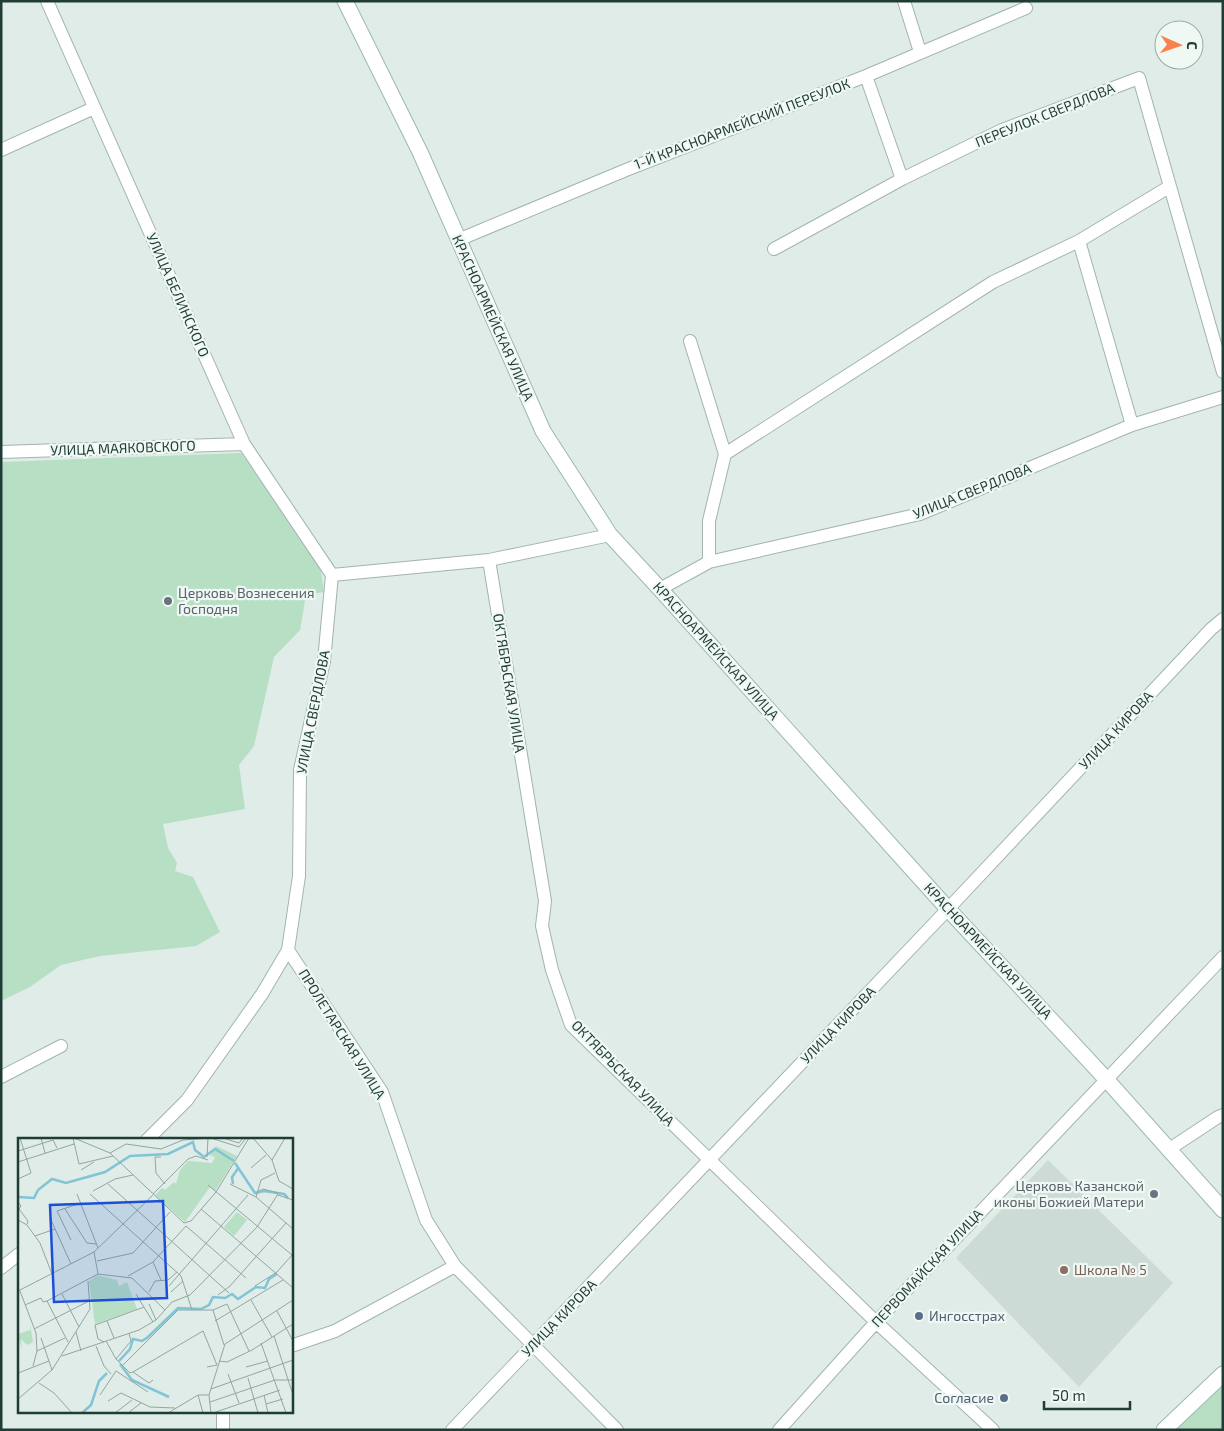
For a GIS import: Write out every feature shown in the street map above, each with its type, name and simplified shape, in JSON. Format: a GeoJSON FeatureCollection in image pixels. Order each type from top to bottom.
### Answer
{"type":"FeatureCollection","features":[{"type":"Feature","properties":{"kind":"main road","name":"КРАСНОАРМЕЙСКАЯ УЛИЦА"},"geometry":{"type":"LineString","coordinates":[[345,1],[420,152],[543,431],[610,536],[948,909],[1106,1079],[1223,1210]]}},
{"type":"Feature","properties":{"kind":"main road"},"geometry":{"type":"LineString","coordinates":[[1164,1430],[1223,1374]]}},
{"type":"Feature","properties":{"kind":"street","name":"УЛИЦА БЕЛИНСКОГО"},"geometry":{"type":"LineString","coordinates":[[48,1],[244,444],[332,575]]}},
{"type":"Feature","properties":{"kind":"street"},"geometry":{"type":"LineString","coordinates":[[904,1],[920,52]]}},
{"type":"Feature","properties":{"kind":"street","name":"1-Й КРАСНОАРМЕЙСКИЙ ПЕРЕУЛОК"},"geometry":{"type":"LineString","coordinates":[[458,240],[626,170],[866,76],[1026,8]]}},
{"type":"Feature","properties":{"kind":"street"},"geometry":{"type":"LineString","coordinates":[[866,76],[902,179]]}},
{"type":"Feature","properties":{"kind":"street","name":"ПЕРЕУЛОК СВЕРДЛОВА"},"geometry":{"type":"LineString","coordinates":[[774,249],[902,179],[1002,130],[1138,78],[1223,372]]}},
{"type":"Feature","properties":{"kind":"street"},"geometry":{"type":"LineString","coordinates":[[1,150],[94,108]]}},
{"type":"Feature","properties":{"kind":"street"},"geometry":{"type":"LineString","coordinates":[[725,454],[992,282],[1079,241],[1169,187]]}},
{"type":"Feature","properties":{"kind":"street"},"geometry":{"type":"LineString","coordinates":[[1079,241],[1132,426]]}},
{"type":"Feature","properties":{"kind":"street"},"geometry":{"type":"LineString","coordinates":[[690,341],[725,454],[709,521],[709,562]]}},
{"type":"Feature","properties":{"kind":"street","name":"УЛИЦА СВЕРДЛОВА"},"geometry":{"type":"LineString","coordinates":[[660,589],[709,562],[920,514],[1132,426],[1223,397]]}},
{"type":"Feature","properties":{"kind":"street","name":"УЛИЦА МАЯКОВСКОГО"},"geometry":{"type":"LineString","coordinates":[[1,452],[244,444]]}},
{"type":"Feature","properties":{"kind":"street"},"geometry":{"type":"LineString","coordinates":[[332,575],[489,560],[610,536]]}},
{"type":"Feature","properties":{"kind":"street","name":"ОКТЯБРЬСКАЯ УЛИЦА"},"geometry":{"type":"LineString","coordinates":[[489,560],[545,901],[542,926],[552,970],[571,1025],[876,1322],[993,1430]]}},
{"type":"Feature","properties":{"kind":"street","name":"УЛИЦА СВЕРДЛОВА"},"geometry":{"type":"LineString","coordinates":[[149,1138],[187,1100],[262,994],[288,950],[299,876],[300,770],[324,661],[332,575]]}},
{"type":"Feature","properties":{"kind":"street","name":"УЛИЦА КИРОВА"},"geometry":{"type":"LineString","coordinates":[[452,1430],[948,909],[1211,629],[1223,619]]}},
{"type":"Feature","properties":{"kind":"street","name":"ПРОЛЕТАРСКАЯ УЛИЦА"},"geometry":{"type":"LineString","coordinates":[[288,950],[382,1092],[426,1220],[455,1266],[617,1430]]}},
{"type":"Feature","properties":{"kind":"street","name":"ПЕРВОМАЙСКАЯ УЛИЦА"},"geometry":{"type":"LineString","coordinates":[[779,1430],[876,1322],[1223,957]]}},
{"type":"Feature","properties":{"kind":"street"},"geometry":{"type":"LineString","coordinates":[[1,1076],[61,1046]]}},
{"type":"Feature","properties":{"kind":"street"},"geometry":{"type":"LineString","coordinates":[[1168,1150],[1223,1115]]}},
{"type":"Feature","properties":{"kind":"street"},"geometry":{"type":"LineString","coordinates":[[1,1268],[18,1255]]}},
{"type":"Feature","properties":{"kind":"street"},"geometry":{"type":"LineString","coordinates":[[292,1346],[335,1331],[455,1266]]}},
{"type":"Feature","properties":{"kind":"street"},"geometry":{"type":"LineString","coordinates":[[223,1414],[224,1430]]}},
{"type":"Feature","properties":{"kind":"shaded area","name":"Школа № 5"},"geometry":{"type":"Polygon","coordinates":[[[1048,1160],[1173,1283],[1079,1387],[956,1258],[1048,1160]]]}},
{"type":"Feature","properties":{"kind":"green space"},"geometry":{"type":"Polygon","coordinates":[[[241,453],[320,565],[324,592],[306,595],[300,630],[274,657],[254,746],[239,765],[245,809],[163,824],[168,848],[177,863],[175,871],[193,877],[220,932],[196,946],[100,956],[61,965],[30,987],[1,1001],[1,462],[241,453]]]}},
{"type":"Feature","properties":{"kind":"green space"},"geometry":{"type":"Polygon","coordinates":[[[1223,1384],[1223,1430],[1176,1430],[1223,1384]]]}},
{"type":"Feature","properties":{"kind":"place","name":"Церковь Вознесения Господня"},"geometry":{"type":"Point","coordinates":[168,601]}},
{"type":"Feature","properties":{"kind":"place","name":"Церковь Казанской иконы Божией Матери"},"geometry":{"type":"Point","coordinates":[1154,1194]}},
{"type":"Feature","properties":{"kind":"place","name":"Школа № 5"},"geometry":{"type":"Point","coordinates":[1064,1270]}},
{"type":"Feature","properties":{"kind":"place","name":"Ингосстрах"},"geometry":{"type":"Point","coordinates":[919,1316]}},
{"type":"Feature","properties":{"kind":"place","name":"Согласие"},"geometry":{"type":"Point","coordinates":[1004,1398]}}]}
